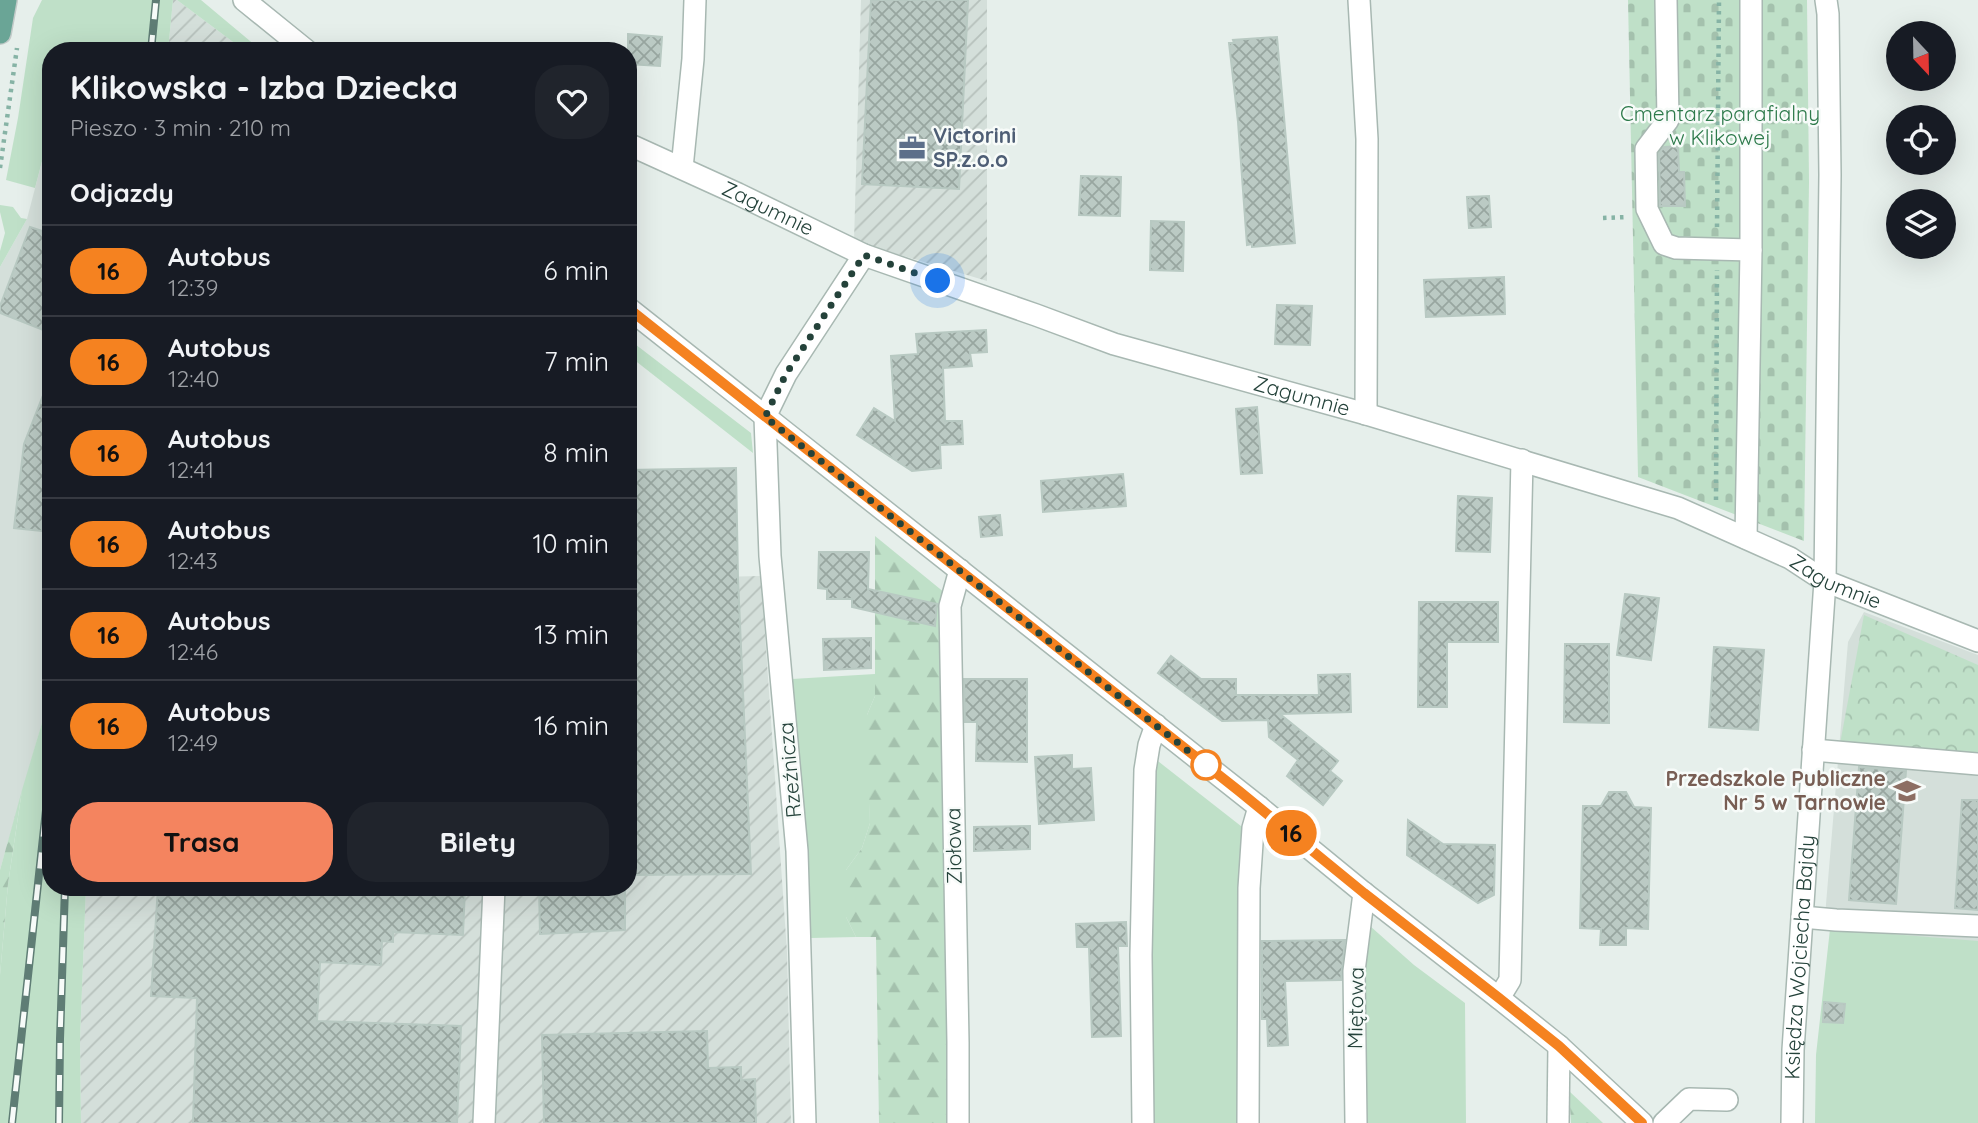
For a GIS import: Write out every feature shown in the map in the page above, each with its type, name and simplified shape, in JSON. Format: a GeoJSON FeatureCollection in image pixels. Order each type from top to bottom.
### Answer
{"type":"FeatureCollection","features":[{"type":"Feature","properties":{"kind":"main road"},"geometry":{"type":"LineString","coordinates":[[6,0],[9,37]]}},
{"type":"Feature","properties":{"kind":"street"},"geometry":{"type":"LineString","coordinates":[[244,0],[296,42]]}},
{"type":"Feature","properties":{"kind":"street"},"geometry":{"type":"LineString","coordinates":[[682,168],[693,59],[695,0]]}},
{"type":"Feature","properties":{"kind":"street"},"geometry":{"type":"LineString","coordinates":[[1359,0],[1367,139],[1366,414]]}},
{"type":"Feature","properties":{"kind":"street"},"geometry":{"type":"LineString","coordinates":[[1666,0],[1668,120],[1646,149],[1647,209],[1664,244],[1676,248],[1751,250]]}},
{"type":"Feature","properties":{"kind":"street"},"geometry":{"type":"LineString","coordinates":[[1746,538],[1751,250],[1751,0]]}},
{"type":"Feature","properties":{"kind":"street","name":"Księdza Wojciecha Bajdy"},"geometry":{"type":"LineString","coordinates":[[1792,1123],[1793,1050],[1825,581],[1830,175],[1826,0]]}},
{"type":"Feature","properties":{"kind":"street","name":"Zagumnie"},"geometry":{"type":"LineString","coordinates":[[637,149],[864,255],[1114,344],[1366,414],[1678,508],[1790,558],[1825,581],[1978,642]]}},
{"type":"Feature","properties":{"kind":"street"},"geometry":{"type":"LineString","coordinates":[[765,417],[786,374],[864,255]]}},
{"type":"Feature","properties":{"kind":"street"},"geometry":{"type":"LineString","coordinates":[[637,315],[1559,1046],[1642,1123]]}},
{"type":"Feature","properties":{"kind":"street","name":"Rzeźnicza"},"geometry":{"type":"LineString","coordinates":[[765,417],[770,556],[797,851],[805,1123]]}},
{"type":"Feature","properties":{"kind":"street"},"geometry":{"type":"LineString","coordinates":[[1499,998],[1510,980],[1522,460]]}},
{"type":"Feature","properties":{"kind":"street","name":"Ziołowa"},"geometry":{"type":"LineString","coordinates":[[958,1123],[950,606],[960,570]]}},
{"type":"Feature","properties":{"kind":"street"},"geometry":{"type":"LineString","coordinates":[[1143,1123],[1141,955],[1144,770],[1156,725]]}},
{"type":"Feature","properties":{"kind":"street"},"geometry":{"type":"LineString","coordinates":[[1813,750],[1978,764]]}},
{"type":"Feature","properties":{"kind":"street"},"geometry":{"type":"LineString","coordinates":[[1248,1123],[1249,888],[1253,828],[1259,807]]}},
{"type":"Feature","properties":{"kind":"street","name":"Miętowa"},"geometry":{"type":"LineString","coordinates":[[1356,1123],[1354,971],[1364,893]]}},
{"type":"Feature","properties":{"kind":"street"},"geometry":{"type":"LineString","coordinates":[[484,1123],[494,896]]}},
{"type":"Feature","properties":{"kind":"street"},"geometry":{"type":"LineString","coordinates":[[1802,917],[1978,926]]}},
{"type":"Feature","properties":{"kind":"street"},"geometry":{"type":"LineString","coordinates":[[1558,1123],[1559,1046]]}},
{"type":"Feature","properties":{"kind":"street"},"geometry":{"type":"LineString","coordinates":[[1664,1123],[1689,1099],[1727,1100]]}},
{"type":"Feature","properties":{"kind":"path"},"geometry":{"type":"LineString","coordinates":[[0,168],[9,37]]}},
{"type":"Feature","properties":{"kind":"shaded area"},"geometry":{"type":"Polygon","coordinates":[[[173,0],[177,0],[233,42],[169,42],[173,0]]]}},
{"type":"Feature","properties":{"kind":"shaded area"},"geometry":{"type":"Polygon","coordinates":[[[861,0],[987,0],[987,281],[854,241],[861,0]]]}},
{"type":"Feature","properties":{"kind":"shaded area"},"geometry":{"type":"Polygon","coordinates":[[[42,162],[42,723],[0,870],[0,267],[27,219],[42,162]]]}},
{"type":"Feature","properties":{"kind":"shaded area"},"geometry":{"type":"Polygon","coordinates":[[[761,576],[787,952],[791,1123],[81,1123],[80,1040],[86,896],[637,896],[637,579],[761,576]]]}},
{"type":"Feature","properties":{"kind":"shaded area","name":"Przedszkole Publiczne Nr 5 w Tarnowie"},"geometry":{"type":"Polygon","coordinates":[[[1864,612],[1978,655],[1978,942],[1824,928],[1848,642],[1864,612]]]}},
{"type":"Feature","properties":{"kind":"green space"},"geometry":{"type":"Polygon","coordinates":[[[42,0],[173,0],[169,42],[42,42],[42,161],[35,188],[6,180],[33,18],[42,0]]]}},
{"type":"Feature","properties":{"kind":"green space"},"geometry":{"type":"Polygon","coordinates":[[[177,0],[201,0],[251,42],[233,42],[177,0]]]}},
{"type":"Feature","properties":{"kind":"green space","name":"Cmentarz parafialny w Klikowej"},"geometry":{"type":"Polygon","coordinates":[[[1628,0],[1807,0],[1809,182],[1804,541],[1638,477],[1628,0]]]}},
{"type":"Feature","properties":{"kind":"green space"},"geometry":{"type":"Polygon","coordinates":[[[0,205],[13,207],[21,218],[27,219],[0,267],[0,251],[5,233],[0,205]]]}},
{"type":"Feature","properties":{"kind":"green space"},"geometry":{"type":"Polygon","coordinates":[[[637,346],[751,433],[753,453],[637,362],[637,346]]]}},
{"type":"Feature","properties":{"kind":"green space"},"geometry":{"type":"Polygon","coordinates":[[[875,536],[945,593],[949,1123],[879,1123],[876,937],[856,937],[846,917],[846,870],[862,848],[870,823],[866,743],[867,715],[875,696],[875,536]]]}},
{"type":"Feature","properties":{"kind":"green space"},"geometry":{"type":"Polygon","coordinates":[[[1864,615],[1978,665],[1978,760],[1839,749],[1864,615]]]}},
{"type":"Feature","properties":{"kind":"green space"},"geometry":{"type":"Polygon","coordinates":[[[875,674],[875,696],[867,715],[870,823],[862,848],[846,870],[846,917],[856,937],[811,938],[792,679],[875,674]]]}},
{"type":"Feature","properties":{"kind":"green space"},"geometry":{"type":"Polygon","coordinates":[[[42,723],[42,896],[86,896],[80,1040],[81,1123],[0,1123],[0,975],[8,884],[22,790],[42,723]]]}},
{"type":"Feature","properties":{"kind":"green space"},"geometry":{"type":"Polygon","coordinates":[[[1154,758],[1246,830],[1241,1123],[1151,1123],[1149,932],[1154,758]]]}},
{"type":"Feature","properties":{"kind":"green space"},"geometry":{"type":"Polygon","coordinates":[[[22,790],[8,884],[0,975],[0,870],[22,790]]]}},
{"type":"Feature","properties":{"kind":"green space"},"geometry":{"type":"Polygon","coordinates":[[[1370,926],[1414,965],[1465,1003],[1466,1123],[1364,1123],[1361,973],[1370,926]]]}},
{"type":"Feature","properties":{"kind":"green space"},"geometry":{"type":"Polygon","coordinates":[[[1830,929],[1978,941],[1978,1123],[1815,1123],[1816,1055],[1830,929]]]}},
{"type":"Feature","properties":{"kind":"green space"},"geometry":{"type":"Polygon","coordinates":[[[1569,1091],[1603,1123],[1571,1123],[1569,1091]]]}},
{"type":"Feature","properties":{"kind":"building"},"geometry":{"type":"Polygon","coordinates":[[[871,0],[968,0],[959,189],[862,184],[871,0]]]}},
{"type":"Feature","properties":{"kind":"building"},"geometry":{"type":"Polygon","coordinates":[[[628,34],[662,37],[660,66],[637,65],[637,42],[628,42],[628,34]]]}},
{"type":"Feature","properties":{"kind":"building"},"geometry":{"type":"Polygon","coordinates":[[[1277,37],[1295,243],[1252,247],[1252,244],[1247,245],[1229,43],[1234,43],[1233,40],[1277,37]]]}},
{"type":"Feature","properties":{"kind":"building"},"geometry":{"type":"Polygon","coordinates":[[[1678,146],[1679,172],[1684,172],[1685,206],[1660,206],[1659,153],[1664,147],[1678,146]]]}},
{"type":"Feature","properties":{"kind":"building"},"geometry":{"type":"Polygon","coordinates":[[[1081,176],[1121,177],[1120,216],[1079,215],[1081,176]]]}},
{"type":"Feature","properties":{"kind":"building"},"geometry":{"type":"Polygon","coordinates":[[[1489,196],[1491,227],[1469,228],[1467,197],[1489,196]]]}},
{"type":"Feature","properties":{"kind":"building"},"geometry":{"type":"Polygon","coordinates":[[[1151,221],[1184,222],[1183,271],[1150,270],[1151,221]]]}},
{"type":"Feature","properties":{"kind":"building"},"geometry":{"type":"Polygon","coordinates":[[[30,227],[42,231],[42,329],[0,313],[0,306],[30,227]]]}},
{"type":"Feature","properties":{"kind":"building"},"geometry":{"type":"Polygon","coordinates":[[[1504,277],[1505,314],[1426,317],[1424,280],[1504,277]]]}},
{"type":"Feature","properties":{"kind":"building"},"geometry":{"type":"Polygon","coordinates":[[[1277,305],[1312,306],[1310,345],[1275,344],[1277,305]]]}},
{"type":"Feature","properties":{"kind":"building"},"geometry":{"type":"Polygon","coordinates":[[[986,330],[987,352],[970,353],[972,366],[943,368],[945,421],[962,421],[963,444],[940,445],[941,468],[912,471],[857,435],[874,408],[895,421],[891,356],[918,354],[916,334],[986,330]]]}},
{"type":"Feature","properties":{"kind":"building"},"geometry":{"type":"Polygon","coordinates":[[[42,398],[42,531],[14,528],[24,444],[42,398]]]}},
{"type":"Feature","properties":{"kind":"building"},"geometry":{"type":"Polygon","coordinates":[[[1257,407],[1262,473],[1241,474],[1236,409],[1257,407]]]}},
{"type":"Feature","properties":{"kind":"building"},"geometry":{"type":"Polygon","coordinates":[[[736,468],[751,874],[637,875],[637,470],[736,468]]]}},
{"type":"Feature","properties":{"kind":"building"},"geometry":{"type":"Polygon","coordinates":[[[1123,474],[1126,506],[1043,512],[1041,481],[1123,474]]]}},
{"type":"Feature","properties":{"kind":"building"},"geometry":{"type":"Polygon","coordinates":[[[1458,496],[1492,498],[1490,552],[1456,551],[1458,496]]]}},
{"type":"Feature","properties":{"kind":"building"},"geometry":{"type":"Polygon","coordinates":[[[1000,515],[1002,535],[981,537],[979,517],[1000,515]]]}},
{"type":"Feature","properties":{"kind":"building"},"geometry":{"type":"Polygon","coordinates":[[[819,552],[869,552],[868,589],[937,604],[935,626],[852,607],[852,599],[827,599],[827,589],[818,588],[819,552]]]}},
{"type":"Feature","properties":{"kind":"building"},"geometry":{"type":"Polygon","coordinates":[[[1625,594],[1659,598],[1651,660],[1617,655],[1625,594]]]}},
{"type":"Feature","properties":{"kind":"building"},"geometry":{"type":"Polygon","coordinates":[[[1419,602],[1498,602],[1498,642],[1447,642],[1447,707],[1418,707],[1419,602]]]}},
{"type":"Feature","properties":{"kind":"building"},"geometry":{"type":"Polygon","coordinates":[[[871,638],[871,668],[824,670],[823,639],[871,638]]]}},
{"type":"Feature","properties":{"kind":"building"},"geometry":{"type":"Polygon","coordinates":[[[1565,644],[1609,644],[1609,723],[1564,722],[1565,644]]]}},
{"type":"Feature","properties":{"kind":"building"},"geometry":{"type":"Polygon","coordinates":[[[1714,647],[1764,650],[1758,730],[1709,727],[1714,647]]]}},
{"type":"Feature","properties":{"kind":"building"},"geometry":{"type":"Polygon","coordinates":[[[1171,656],[1201,679],[1236,679],[1236,695],[1319,695],[1318,675],[1350,674],[1351,712],[1280,714],[1338,761],[1330,771],[1342,781],[1323,805],[1287,776],[1298,760],[1269,737],[1268,720],[1222,721],[1158,673],[1171,656]]]}},
{"type":"Feature","properties":{"kind":"building"},"geometry":{"type":"Polygon","coordinates":[[[964,679],[1027,679],[1027,762],[976,761],[977,722],[965,722],[964,679]]]}},
{"type":"Feature","properties":{"kind":"building"},"geometry":{"type":"Polygon","coordinates":[[[1072,755],[1072,769],[1091,768],[1094,820],[1039,824],[1035,757],[1072,755]]]}},
{"type":"Feature","properties":{"kind":"building"},"geometry":{"type":"Polygon","coordinates":[[[1859,767],[1906,771],[1896,904],[1849,900],[1859,767]]]}},
{"type":"Feature","properties":{"kind":"building"},"geometry":{"type":"Polygon","coordinates":[[[1609,792],[1626,792],[1634,807],[1651,808],[1648,929],[1626,928],[1626,945],[1600,945],[1601,929],[1580,928],[1583,806],[1601,806],[1609,792]]]}},
{"type":"Feature","properties":{"kind":"building"},"geometry":{"type":"Polygon","coordinates":[[[1962,800],[1978,800],[1978,910],[1955,908],[1962,800]]]}},
{"type":"Feature","properties":{"kind":"building"},"geometry":{"type":"Polygon","coordinates":[[[1408,820],[1443,844],[1495,845],[1494,895],[1478,903],[1407,855],[1408,820]]]}},
{"type":"Feature","properties":{"kind":"building"},"geometry":{"type":"Polygon","coordinates":[[[1030,826],[1030,849],[974,851],[974,827],[1030,826]]]}},
{"type":"Feature","properties":{"kind":"building"},"geometry":{"type":"Polygon","coordinates":[[[157,896],[465,896],[463,935],[393,932],[393,942],[382,941],[381,965],[320,962],[317,1021],[461,1026],[457,1123],[193,1123],[197,998],[151,996],[157,896]]]}},
{"type":"Feature","properties":{"kind":"building"},"geometry":{"type":"Polygon","coordinates":[[[539,896],[625,896],[625,930],[540,934],[539,896]]]}},
{"type":"Feature","properties":{"kind":"building"},"geometry":{"type":"Polygon","coordinates":[[[1126,922],[1127,946],[1118,946],[1121,1036],[1092,1037],[1089,947],[1077,947],[1076,924],[1126,922]]]}},
{"type":"Feature","properties":{"kind":"building"},"geometry":{"type":"Polygon","coordinates":[[[1345,940],[1341,980],[1285,981],[1288,1045],[1268,1046],[1267,1019],[1262,1019],[1262,941],[1345,940]]]}},
{"type":"Feature","properties":{"kind":"building"},"geometry":{"type":"Polygon","coordinates":[[[1824,1002],[1845,1004],[1843,1023],[1823,1022],[1824,1002]]]}},
{"type":"Feature","properties":{"kind":"building"},"geometry":{"type":"Polygon","coordinates":[[[707,1031],[708,1068],[741,1067],[741,1080],[755,1079],[756,1123],[544,1123],[542,1035],[707,1031]]]}},
{"type":"Feature","properties":{"kind":"railway"},"geometry":{"type":"LineString","coordinates":[[152,42],[156,0]]}},
{"type":"Feature","properties":{"kind":"railway"},"geometry":{"type":"LineString","coordinates":[[12,1123],[42,847]]}},
{"type":"Feature","properties":{"kind":"railway"},"geometry":{"type":"LineString","coordinates":[[59,1123],[65,896]]}},
{"type":"Feature","properties":{"kind":"bus line","name":"16"},"geometry":{"type":"LineString","coordinates":[[637,315],[1559,1046],[1642,1123]]}},
{"type":"Feature","properties":{"kind":"place","name":"Victorini SP.z.o.o"},"geometry":{"type":"Point","coordinates":[912,148]}},
{"type":"Feature","properties":{"kind":"place","name":"Przedszkole Publiczne Nr 5 w Tarnowie"},"geometry":{"type":"Point","coordinates":[1907,791]}},
{"type":"Feature","properties":{"kind":"route"},"geometry":{"type":"LineString","coordinates":[[938,281],[864,255],[786,374],[765,417],[1206,765]]}}]}
